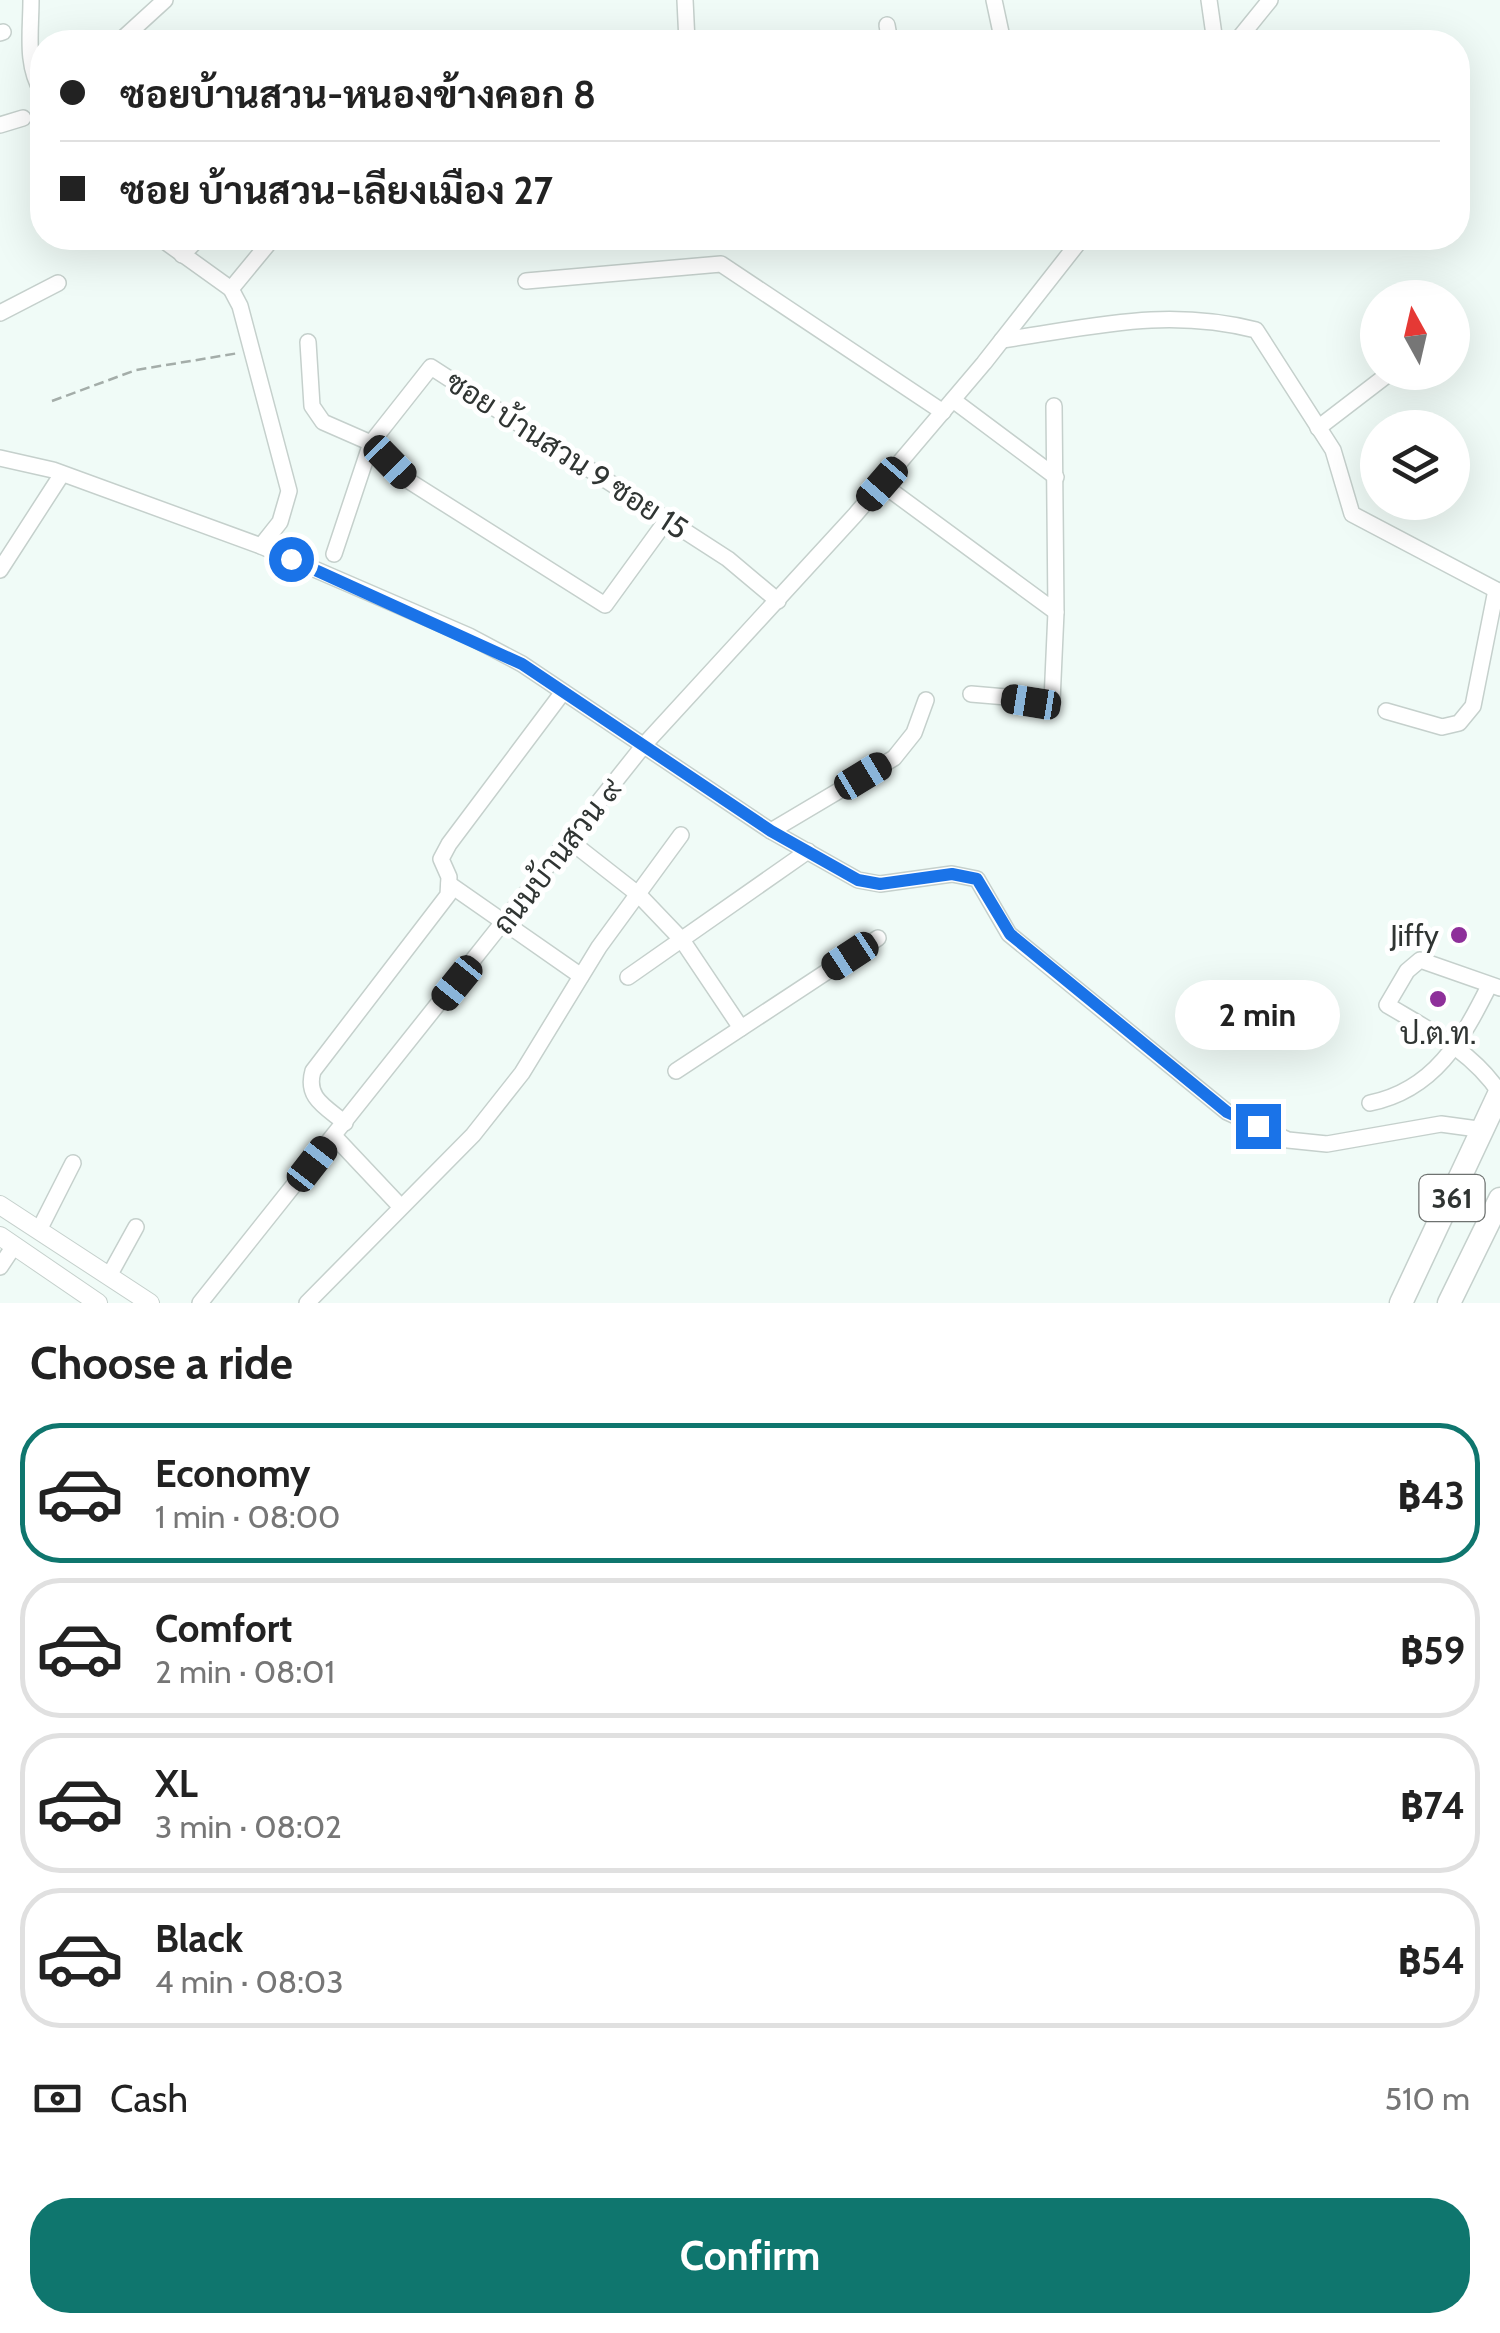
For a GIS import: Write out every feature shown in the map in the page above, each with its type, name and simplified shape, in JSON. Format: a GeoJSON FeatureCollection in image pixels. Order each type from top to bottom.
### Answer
{"type":"FeatureCollection","features":[{"type":"Feature","properties":{"kind":"highway","name":"361"},"geometry":{"type":"LineString","coordinates":[[1401,1303],[1486,1130],[1500,1092]]}},
{"type":"Feature","properties":{"kind":"highway","name":"361"},"geometry":{"type":"LineString","coordinates":[[1448,1303],[1500,1199]]}},
{"type":"Feature","properties":{"kind":"main road"},"geometry":{"type":"LineString","coordinates":[[0,1205],[150,1303]]}},
{"type":"Feature","properties":{"kind":"main road"},"geometry":{"type":"LineString","coordinates":[[7,1241],[87,1300]]}},
{"type":"Feature","properties":{"kind":"street"},"geometry":{"type":"LineString","coordinates":[[30,30],[31,0]]}},
{"type":"Feature","properties":{"kind":"street"},"geometry":{"type":"LineString","coordinates":[[133,30],[165,0]]}},
{"type":"Feature","properties":{"kind":"street"},"geometry":{"type":"LineString","coordinates":[[685,0],[686,30]]}},
{"type":"Feature","properties":{"kind":"street"},"geometry":{"type":"LineString","coordinates":[[994,0],[1001,30]]}},
{"type":"Feature","properties":{"kind":"street"},"geometry":{"type":"LineString","coordinates":[[1208,0],[1213,30]]}},
{"type":"Feature","properties":{"kind":"street"},"geometry":{"type":"LineString","coordinates":[[1246,30],[1270,0]]}},
{"type":"Feature","properties":{"kind":"street"},"geometry":{"type":"LineString","coordinates":[[887,25],[888,30]]}},
{"type":"Feature","properties":{"kind":"street"},"geometry":{"type":"LineString","coordinates":[[0,125],[23,118]]}},
{"type":"Feature","properties":{"kind":"street"},"geometry":{"type":"LineString","coordinates":[[175,250],[230,289],[252,351],[290,491],[280,522],[261,546]]}},
{"type":"Feature","properties":{"kind":"street"},"geometry":{"type":"LineString","coordinates":[[182,256],[187,250]]}},
{"type":"Feature","properties":{"kind":"street"},"geometry":{"type":"LineString","coordinates":[[230,289],[263,250]]}},
{"type":"Feature","properties":{"kind":"street","name":"ถนนบ้านสวน ๙"},"geometry":{"type":"LineString","coordinates":[[200,1303],[644,746],[882,484],[1071,250]]}},
{"type":"Feature","properties":{"kind":"street"},"geometry":{"type":"LineString","coordinates":[[526,281],[721,264],[1056,477]]}},
{"type":"Feature","properties":{"kind":"street"},"geometry":{"type":"LineString","coordinates":[[0,314],[58,283]]}},
{"type":"Feature","properties":{"kind":"street"},"geometry":{"type":"LineString","coordinates":[[1002,340],[1153,318],[1206,318],[1256,330],[1333,450],[1352,514],[1498,591],[1478,664],[1473,706],[1467,717],[1442,728],[1386,710]]}},
{"type":"Feature","properties":{"kind":"street"},"geometry":{"type":"LineString","coordinates":[[308,342],[312,406],[323,422],[372,443],[409,482],[605,605],[666,521]]}},
{"type":"Feature","properties":{"kind":"street","name":"ซอย บ้านสวน 9 ซอย 15"},"geometry":{"type":"LineString","coordinates":[[334,554],[372,443],[431,367],[728,559],[778,600]]}},
{"type":"Feature","properties":{"kind":"street"},"geometry":{"type":"LineString","coordinates":[[1318,428],[1368,390]]}},
{"type":"Feature","properties":{"kind":"street"},"geometry":{"type":"LineString","coordinates":[[971,694],[1052,701],[1056,612],[1054,406]]}},
{"type":"Feature","properties":{"kind":"street"},"geometry":{"type":"LineString","coordinates":[[0,458],[62,474],[261,546],[469,636],[564,692],[771,831],[858,880],[880,884],[952,874],[977,879],[1010,934],[1227,1112],[1288,1140],[1326,1144],[1440,1124],[1486,1130]]}},
{"type":"Feature","properties":{"kind":"street"},"geometry":{"type":"LineString","coordinates":[[0,570],[62,474]]}},
{"type":"Feature","properties":{"kind":"street"},"geometry":{"type":"LineString","coordinates":[[882,484],[1056,612]]}},
{"type":"Feature","properties":{"kind":"street"},"geometry":{"type":"LineString","coordinates":[[345,1123],[312,1096],[309,1085],[313,1071],[448,895],[450,884],[441,859],[449,844],[564,692]]}},
{"type":"Feature","properties":{"kind":"street"},"geometry":{"type":"LineString","coordinates":[[771,831],[894,758],[914,733],[926,700]]}},
{"type":"Feature","properties":{"kind":"street"},"geometry":{"type":"LineString","coordinates":[[307,1303],[472,1135],[522,1073],[599,947],[682,835]]}},
{"type":"Feature","properties":{"kind":"street"},"geometry":{"type":"LineString","coordinates":[[570,841],[639,895],[682,940],[741,1028]]}},
{"type":"Feature","properties":{"kind":"street"},"geometry":{"type":"LineString","coordinates":[[628,977],[808,851]]}},
{"type":"Feature","properties":{"kind":"street"},"geometry":{"type":"LineString","coordinates":[[450,884],[581,976]]}},
{"type":"Feature","properties":{"kind":"street"},"geometry":{"type":"LineString","coordinates":[[676,1071],[878,938]]}},
{"type":"Feature","properties":{"kind":"street"},"geometry":{"type":"LineString","coordinates":[[1370,1102],[1396,1098],[1416,1086],[1458,1048],[1494,987],[1441,964],[1420,960],[1407,971],[1387,1005],[1458,1048],[1480,1066],[1500,1092]]}},
{"type":"Feature","properties":{"kind":"street"},"geometry":{"type":"LineString","coordinates":[[334,1136],[400,1206]]}},
{"type":"Feature","properties":{"kind":"street"},"geometry":{"type":"LineString","coordinates":[[39,1230],[73,1163]]}},
{"type":"Feature","properties":{"kind":"street"},"geometry":{"type":"LineString","coordinates":[[109,1276],[136,1226]]}},
{"type":"Feature","properties":{"kind":"street"},"geometry":{"type":"LineString","coordinates":[[0,1267],[7,1241]]}},
{"type":"Feature","properties":{"kind":"path"},"geometry":{"type":"LineString","coordinates":[[52,401],[136,370],[252,351]]}},
{"type":"Feature","properties":{"kind":"place","name":"Jiffy"},"geometry":{"type":"Point","coordinates":[1459,935]}},
{"type":"Feature","properties":{"kind":"place","name":"ป.ต.ท."},"geometry":{"type":"Point","coordinates":[1438,999]}},
{"type":"Feature","properties":{"kind":"route"},"geometry":{"type":"LineString","coordinates":[[291,559],[469,636],[522,664],[771,831],[858,880],[880,884],[952,874],[977,879],[1010,934],[1227,1112],[1258,1126]]}}]}
